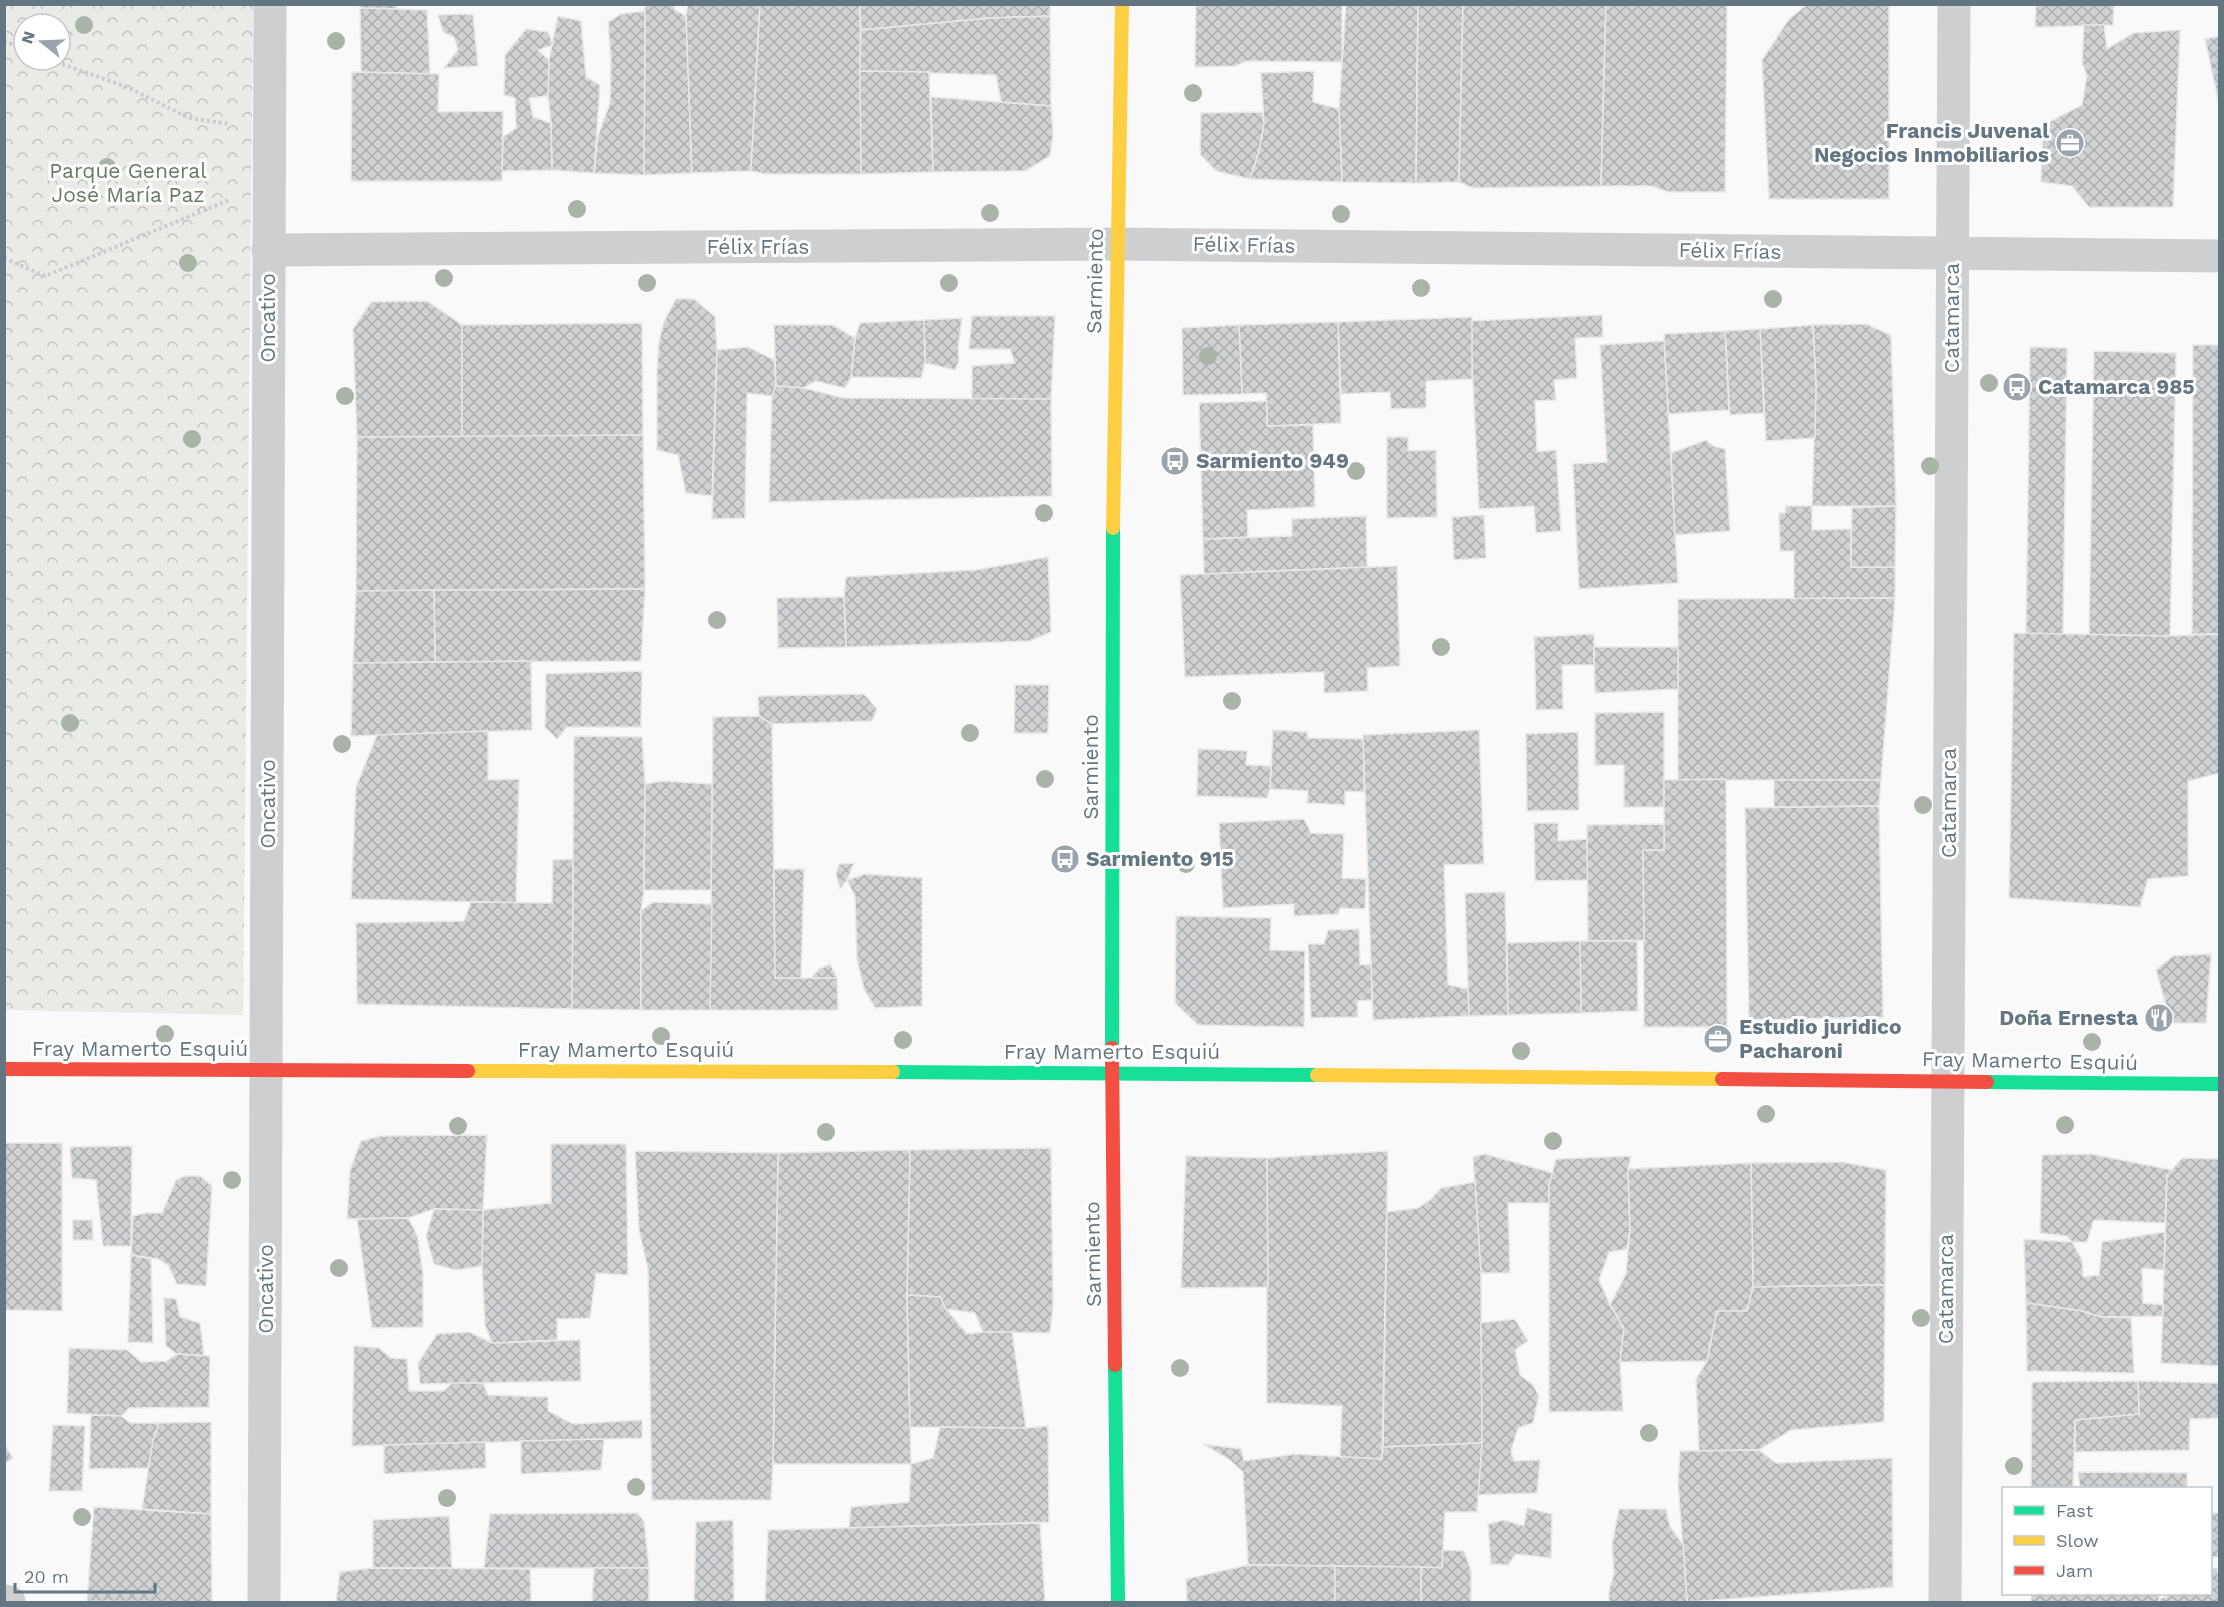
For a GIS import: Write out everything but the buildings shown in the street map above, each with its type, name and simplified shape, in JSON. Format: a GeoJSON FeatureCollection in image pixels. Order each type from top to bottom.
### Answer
{"type":"FeatureCollection","features":[{"type":"Feature","properties":{"kind":"street","name":"Oncativo"},"geometry":{"type":"LineString","coordinates":[[264,1602],[270,4]]}},
{"type":"Feature","properties":{"kind":"street","name":"Sarmiento"},"geometry":{"type":"LineString","coordinates":[[1118,1602],[1112,1073],[1113,461],[1122,4]]}},
{"type":"Feature","properties":{"kind":"street","name":"Catamarca"},"geometry":{"type":"LineString","coordinates":[[1945,1602],[1954,4]]}},
{"type":"Feature","properties":{"kind":"street","name":"Félix Frías"},"geometry":{"type":"LineString","coordinates":[[268,250],[1117,244],[2220,256]]}},
{"type":"Feature","properties":{"kind":"street","name":"Fray Mamerto Esquiú"},"geometry":{"type":"LineString","coordinates":[[4,1070],[1112,1073],[2220,1083]]}},
{"type":"Feature","properties":{"kind":"street"},"geometry":{"type":"LineString","coordinates":[[4,1601],[9,1602]]}},
{"type":"Feature","properties":{"kind":"path"},"geometry":{"type":"LineString","coordinates":[[72,67],[127,87],[189,118],[269,128]]}},
{"type":"Feature","properties":{"kind":"path"},"geometry":{"type":"LineString","coordinates":[[4,258],[45,276],[269,184]]}},
{"type":"Feature","properties":{"kind":"green space","name":"Parque General José María Paz"},"geometry":{"type":"Polygon","coordinates":[[[5,4],[253,5],[243,1015],[5,1010],[5,4]]]}},
{"type":"Feature","properties":{"kind":"traffic: fast"},"geometry":{"type":"LineString","coordinates":[[1112,1048],[1113,528]]}},
{"type":"Feature","properties":{"kind":"traffic: fast"},"geometry":{"type":"LineString","coordinates":[[893,1072],[1317,1075]]}},
{"type":"Feature","properties":{"kind":"traffic: fast"},"geometry":{"type":"LineString","coordinates":[[1987,1082],[2220,1084]]}},
{"type":"Feature","properties":{"kind":"traffic: fast"},"geometry":{"type":"LineString","coordinates":[[1115,1365],[1118,1602]]}},
{"type":"Feature","properties":{"kind":"traffic: slow"},"geometry":{"type":"LineString","coordinates":[[1113,528],[1122,4]]}},
{"type":"Feature","properties":{"kind":"traffic: slow"},"geometry":{"type":"LineString","coordinates":[[468,1071],[893,1072]]}},
{"type":"Feature","properties":{"kind":"traffic: slow"},"geometry":{"type":"LineString","coordinates":[[1317,1075],[1722,1079]]}},
{"type":"Feature","properties":{"kind":"traffic: jam"},"geometry":{"type":"LineString","coordinates":[[1112,1048],[1115,1365]]}},
{"type":"Feature","properties":{"kind":"traffic: jam"},"geometry":{"type":"LineString","coordinates":[[4,1069],[468,1071]]}},
{"type":"Feature","properties":{"kind":"traffic: jam"},"geometry":{"type":"LineString","coordinates":[[1722,1079],[1987,1082]]}},
{"type":"Feature","properties":{"kind":"place","name":"Francis Juvenal Negocios Inmobiliarios"},"geometry":{"type":"Point","coordinates":[2070,143]}},
{"type":"Feature","properties":{"kind":"place","name":"Catamarca 985"},"geometry":{"type":"Point","coordinates":[2017,387]}},
{"type":"Feature","properties":{"kind":"place","name":"Sarmiento 949"},"geometry":{"type":"Point","coordinates":[1175,461]}},
{"type":"Feature","properties":{"kind":"place","name":"Sarmiento 915"},"geometry":{"type":"Point","coordinates":[1065,859]}},
{"type":"Feature","properties":{"kind":"place","name":"Doña Ernesta"},"geometry":{"type":"Point","coordinates":[2159,1018]}},
{"type":"Feature","properties":{"kind":"place","name":"Estudio juridico Pacharoni"},"geometry":{"type":"Point","coordinates":[1718,1039]}}]}
